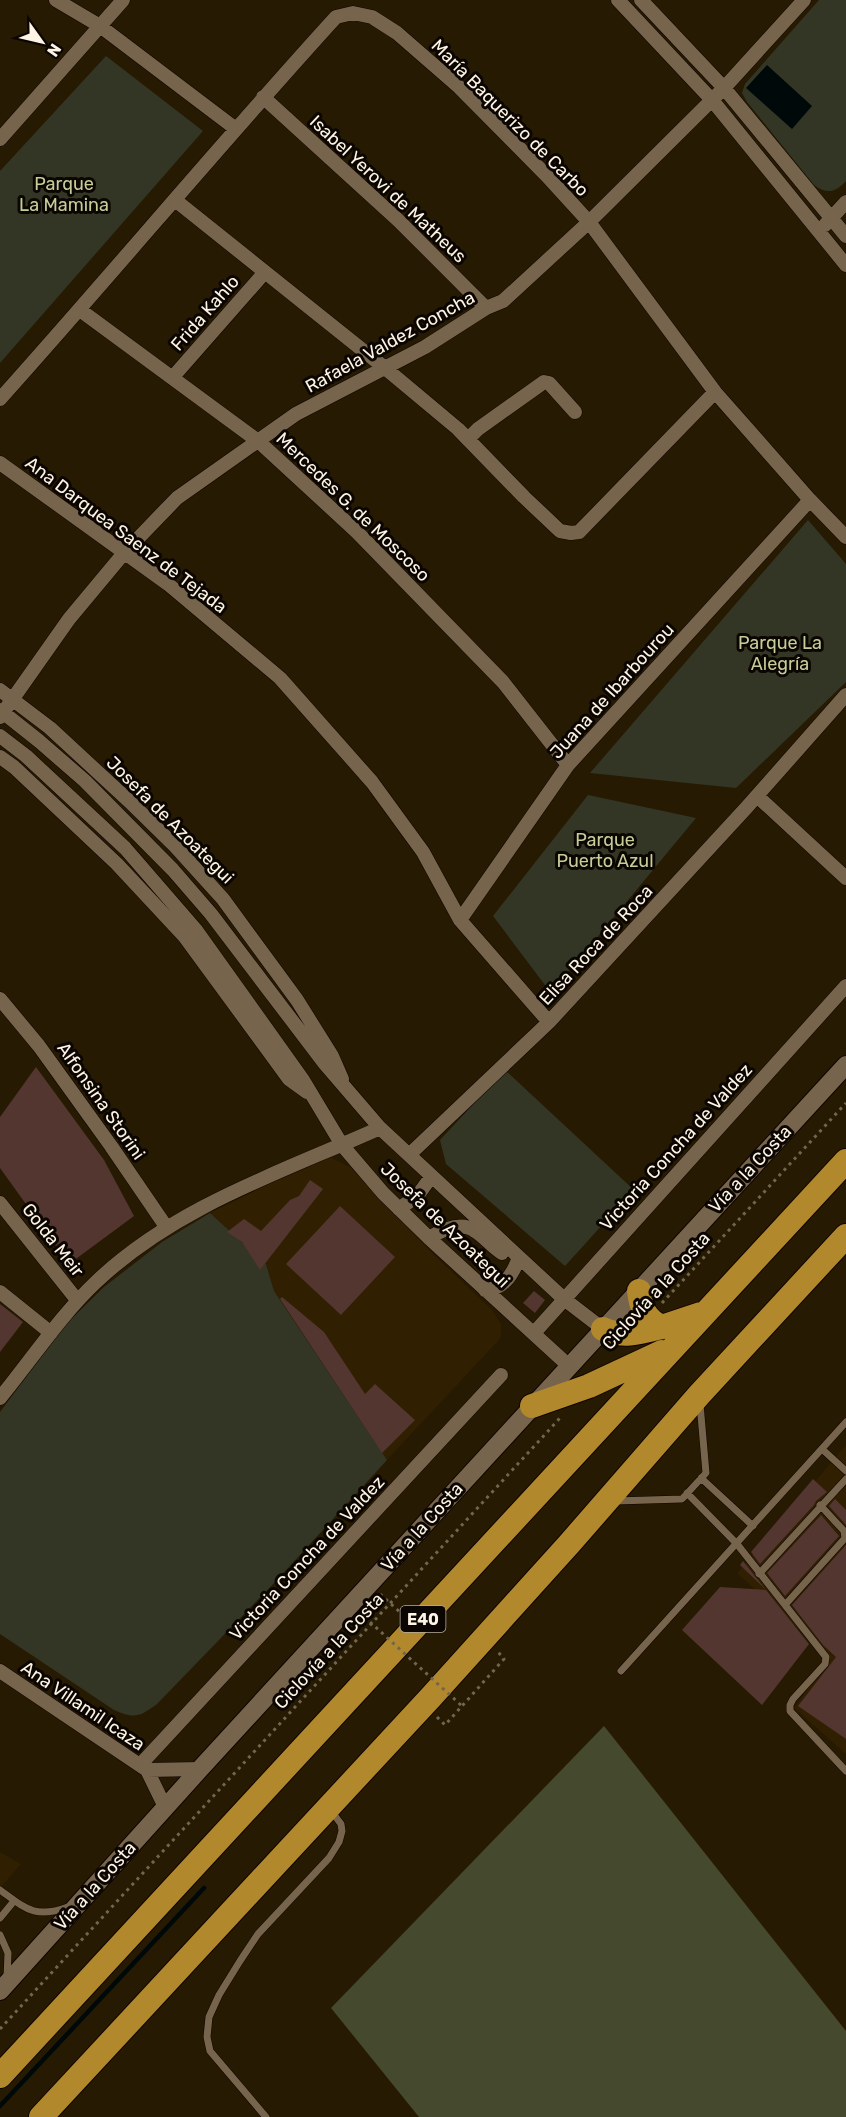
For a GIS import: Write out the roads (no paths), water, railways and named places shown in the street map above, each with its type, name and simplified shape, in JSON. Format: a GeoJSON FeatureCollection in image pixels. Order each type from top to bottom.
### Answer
{"type":"FeatureCollection","features":[{"type":"Feature","properties":{"kind":"highway"},"geometry":{"type":"LineString","coordinates":[[603,1329],[613,1334],[661,1330],[704,1313],[846,1161]]}},
{"type":"Feature","properties":{"kind":"highway"},"geometry":{"type":"LineString","coordinates":[[41,2117],[476,1648],[699,1395],[846,1236]]}},
{"type":"Feature","properties":{"kind":"highway"},"geometry":{"type":"LineString","coordinates":[[639,1291],[640,1303],[661,1330]]}},
{"type":"Feature","properties":{"kind":"highway"},"geometry":{"type":"LineString","coordinates":[[532,1406],[589,1386],[661,1330]]}},
{"type":"Feature","properties":{"kind":"highway","name":"E40"},"geometry":{"type":"LineString","coordinates":[[0,2076],[417,1626],[661,1330]]}},
{"type":"Feature","properties":{"kind":"street"},"geometry":{"type":"LineString","coordinates":[[56,0],[99,26],[236,129]]}},
{"type":"Feature","properties":{"kind":"street"},"geometry":{"type":"LineString","coordinates":[[0,139],[123,0]]}},
{"type":"Feature","properties":{"kind":"street"},"geometry":{"type":"LineString","coordinates":[[619,0],[712,100],[846,265]]}},
{"type":"Feature","properties":{"kind":"street"},"geometry":{"type":"LineString","coordinates":[[641,0],[724,88],[846,236]]}},
{"type":"Feature","properties":{"kind":"street","name":"Rafaela Valdez Concha"},"geometry":{"type":"LineString","coordinates":[[1,713],[69,619],[123,553],[177,498],[296,414],[425,347],[486,308],[503,301],[590,222],[724,88],[804,0]]}},
{"type":"Feature","properties":{"kind":"street","name":"María Baquerizo de Carbo"},"geometry":{"type":"LineString","coordinates":[[0,399],[176,200],[263,97],[336,17],[353,13],[372,16],[397,33],[459,87],[590,222],[715,392],[810,500],[846,537]]}},
{"type":"Feature","properties":{"kind":"street","name":"Isabel Yerovi de Matheus"},"geometry":{"type":"LineString","coordinates":[[263,97],[398,220],[486,308]]}},
{"type":"Feature","properties":{"kind":"street"},"geometry":{"type":"LineString","coordinates":[[176,200],[385,368],[468,439],[560,531],[579,532],[715,392]]}},
{"type":"Feature","properties":{"kind":"street"},"geometry":{"type":"LineString","coordinates":[[820,232],[846,202]]}},
{"type":"Feature","properties":{"kind":"street","name":"Frida Kahlo"},"geometry":{"type":"LineString","coordinates":[[172,378],[265,272]]}},
{"type":"Feature","properties":{"kind":"street","name":"Mercedes G. de Moscoso"},"geometry":{"type":"LineString","coordinates":[[80,310],[258,441],[357,532],[503,682],[568,765]]}},
{"type":"Feature","properties":{"kind":"street"},"geometry":{"type":"LineString","coordinates":[[468,439],[478,429],[544,382],[549,383],[575,412]]}},
{"type":"Feature","properties":{"kind":"street","name":"Ana Darquea Saenz de Tejada"},"geometry":{"type":"LineString","coordinates":[[0,463],[168,584],[280,678],[372,782],[423,852],[460,920],[549,1023]]}},
{"type":"Feature","properties":{"kind":"street","name":"Juana de Ibarbourou"},"geometry":{"type":"LineString","coordinates":[[460,920],[568,765],[810,500]]}},
{"type":"Feature","properties":{"kind":"street","name":"Josefa de Azoategui"},"geometry":{"type":"LineString","coordinates":[[0,690],[50,728],[128,800],[175,846],[223,899],[297,1000],[332,1056],[347,1089]]}},
{"type":"Feature","properties":{"kind":"street","name":"Elisa Roca de Roca"},"geometry":{"type":"LineString","coordinates":[[410,1154],[549,1023],[757,796],[846,695]]}},
{"type":"Feature","properties":{"kind":"street","name":"Josefa de Azoategui"},"geometry":{"type":"LineString","coordinates":[[1,713],[85,781],[173,870],[211,914],[287,1016],[380,1128],[564,1299],[603,1329]]}},
{"type":"Feature","properties":{"kind":"street","name":"Josefa de Azoategui"},"geometry":{"type":"LineString","coordinates":[[0,736],[26,756],[72,798],[125,848],[158,884],[196,930],[268,1029],[342,1145],[383,1193],[569,1366]]}},
{"type":"Feature","properties":{"kind":"street","name":"Josefa de Azoategui"},"geometry":{"type":"LineString","coordinates":[[0,757],[14,767],[117,864],[185,937],[289,1079],[312,1095]]}},
{"type":"Feature","properties":{"kind":"street"},"geometry":{"type":"LineString","coordinates":[[757,796],[846,878]]}},
{"type":"Feature","properties":{"kind":"street","name":"Victoria Concha de Valdez"},"geometry":{"type":"LineString","coordinates":[[534,1333],[846,986]]}},
{"type":"Feature","properties":{"kind":"street","name":"Alfonsina Storini"},"geometry":{"type":"LineString","coordinates":[[0,999],[39,1046],[167,1228]]}},
{"type":"Feature","properties":{"kind":"street","name":"Vía a la Costa"},"geometry":{"type":"LineString","coordinates":[[4,1987],[532,1406],[846,1065]]}},
{"type":"Feature","properties":{"kind":"street"},"geometry":{"type":"LineString","coordinates":[[0,1398],[77,1300],[123,1258],[192,1212],[288,1166],[380,1128]]}},
{"type":"Feature","properties":{"kind":"street"},"geometry":{"type":"LineString","coordinates":[[399,1209],[418,1195],[431,1177]]}},
{"type":"Feature","properties":{"kind":"street","name":"Golda Meir"},"geometry":{"type":"LineString","coordinates":[[0,1203],[77,1300]]}},
{"type":"Feature","properties":{"kind":"street"},"geometry":{"type":"LineString","coordinates":[[429,1238],[447,1229],[465,1226],[476,1231],[499,1251],[516,1255],[514,1271],[507,1281],[495,1289],[485,1290]]}},
{"type":"Feature","properties":{"kind":"street"},"geometry":{"type":"LineString","coordinates":[[0,1292],[51,1333]]}},
{"type":"Feature","properties":{"kind":"street","name":"Victoria Concha de Valdez"},"geometry":{"type":"LineString","coordinates":[[143,1768],[501,1375]]}},
{"type":"Feature","properties":{"kind":"street","name":"Ana Villamil Icaza"},"geometry":{"type":"LineString","coordinates":[[0,1671],[143,1768],[165,1808]]}},
{"type":"Feature","properties":{"kind":"street","name":"Ana Villamil Icaza"},"geometry":{"type":"LineString","coordinates":[[143,1768],[201,1769]]}},
{"type":"Feature","properties":{"kind":"lane"},"geometry":{"type":"LineString","coordinates":[[607,1501],[682,1499],[706,1473],[699,1395]]}},
{"type":"Feature","properties":{"kind":"lane"},"geometry":{"type":"LineString","coordinates":[[621,1671],[846,1422]]}},
{"type":"Feature","properties":{"kind":"lane"},"geometry":{"type":"LineString","coordinates":[[822,1449],[846,1471]]}},
{"type":"Feature","properties":{"kind":"lane"},"geometry":{"type":"LineString","coordinates":[[701,1478],[753,1526]]}},
{"type":"Feature","properties":{"kind":"lane"},"geometry":{"type":"LineString","coordinates":[[759,1574],[846,1479]]}},
{"type":"Feature","properties":{"kind":"lane"},"geometry":{"type":"LineString","coordinates":[[687,1493],[737,1544],[826,1657],[825,1664],[793,1699],[790,1711],[846,1771]]}},
{"type":"Feature","properties":{"kind":"lane"},"geometry":{"type":"LineString","coordinates":[[785,1605],[845,1538],[844,1531],[820,1505]]}},
{"type":"Feature","properties":{"kind":"lane"},"geometry":{"type":"LineString","coordinates":[[266,2117],[210,2050],[207,2037],[209,2017],[219,1995],[258,1934],[329,1858],[339,1842],[341,1824],[328,1808]]}},
{"type":"Feature","properties":{"kind":"lane"},"geometry":{"type":"LineString","coordinates":[[0,1890],[31,1911],[42,1914],[80,1903]]}},
{"type":"Feature","properties":{"kind":"lane"},"geometry":{"type":"LineString","coordinates":[[0,1918],[14,1901]]}},
{"type":"Feature","properties":{"kind":"lane"},"geometry":{"type":"LineString","coordinates":[[0,1935],[8,1953],[4,1987]]}},
{"type":"Feature","properties":{"kind":"waterway"},"geometry":{"type":"LineString","coordinates":[[0,2106],[204,1888]]}},
{"type":"Feature","properties":{"kind":"park label","name":"Parque La Mamina"},"geometry":{"type":"Point","coordinates":[64,194]}},
{"type":"Feature","properties":{"kind":"park label","name":"Parque La Alegría"},"geometry":{"type":"Point","coordinates":[780,653]}},
{"type":"Feature","properties":{"kind":"park label","name":"Parque Puerto Azul"},"geometry":{"type":"Point","coordinates":[605,850]}}]}
